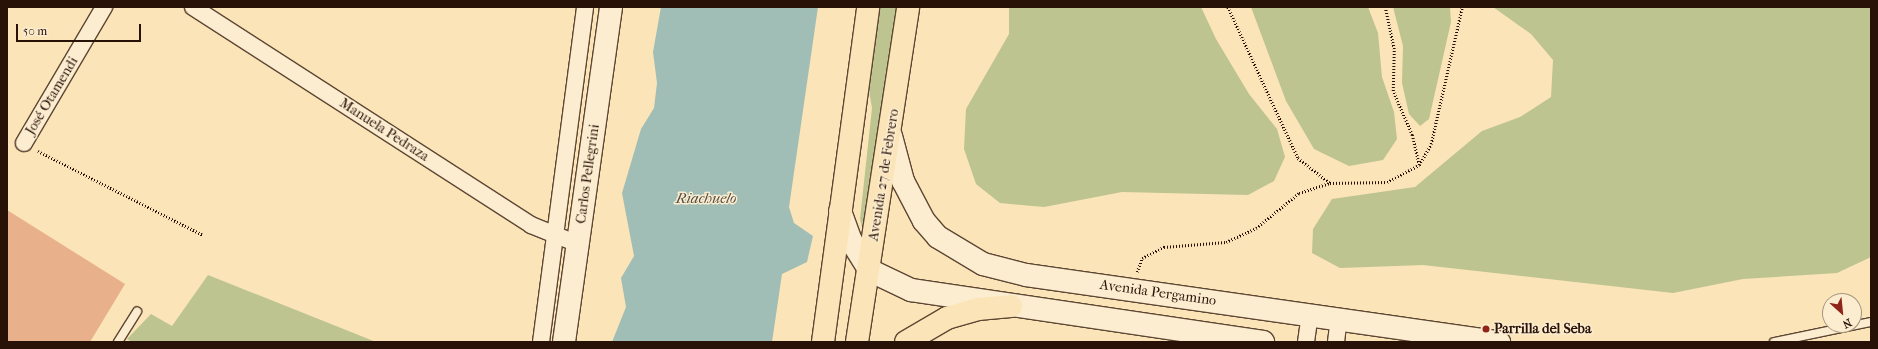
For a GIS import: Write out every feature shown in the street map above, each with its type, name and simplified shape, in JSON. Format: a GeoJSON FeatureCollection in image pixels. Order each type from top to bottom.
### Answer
{"type":"FeatureCollection","features":[{"type":"Feature","properties":{"kind":"main road","name":"Carlos Pellegrini"},"geometry":{"type":"LineString","coordinates":[[564,342],[612,7]]}},
{"type":"Feature","properties":{"kind":"main road"},"geometry":{"type":"LineString","coordinates":[[823,342],[868,7]]}},
{"type":"Feature","properties":{"kind":"main road","name":"Avenida 27 de Febrero"},"geometry":{"type":"LineString","coordinates":[[857,342],[891,136],[908,7]]}},
{"type":"Feature","properties":{"kind":"main road","name":"Avenida Pergamino"},"geometry":{"type":"LineString","coordinates":[[891,136],[912,202],[938,238],[959,252],[983,264],[1026,275],[1310,313],[1499,342]]}},
{"type":"Feature","properties":{"kind":"main road"},"geometry":{"type":"LineString","coordinates":[[840,211],[858,257],[869,270],[891,284],[910,290],[1263,342]]}},
{"type":"Feature","properties":{"kind":"main road"},"geometry":{"type":"LineString","coordinates":[[906,342],[947,318],[978,308],[1011,306]]}},
{"type":"Feature","properties":{"kind":"street","name":"José Otamendi"},"geometry":{"type":"LineString","coordinates":[[24,143],[104,7]]}},
{"type":"Feature","properties":{"kind":"street","name":"Manuela Pedraza"},"geometry":{"type":"LineString","coordinates":[[193,7],[554,237],[578,244]]}},
{"type":"Feature","properties":{"kind":"street","name":"Carlos Pellegrini"},"geometry":{"type":"LineString","coordinates":[[541,342],[586,7]]}},
{"type":"Feature","properties":{"kind":"street"},"geometry":{"type":"LineString","coordinates":[[1306,342],[1310,313]]}},
{"type":"Feature","properties":{"kind":"street"},"geometry":{"type":"LineString","coordinates":[[1336,342],[1339,318]]}},
{"type":"Feature","properties":{"kind":"lane"},"geometry":{"type":"LineString","coordinates":[[118,342],[137,311]]}},
{"type":"Feature","properties":{"kind":"lane"},"geometry":{"type":"LineString","coordinates":[[1774,342],[1871,322]]}},
{"type":"Feature","properties":{"kind":"path"},"geometry":{"type":"LineString","coordinates":[[1228,7],[1298,158],[1330,183]]}},
{"type":"Feature","properties":{"kind":"path"},"geometry":{"type":"LineString","coordinates":[[1385,7],[1394,49],[1393,91],[1412,135],[1419,166]]}},
{"type":"Feature","properties":{"kind":"path"},"geometry":{"type":"LineString","coordinates":[[1130,289],[1142,258],[1164,247],[1226,242],[1256,228],[1299,193],[1330,183],[1387,182],[1419,166],[1431,144],[1462,7]]}},
{"type":"Feature","properties":{"kind":"path"},"geometry":{"type":"LineString","coordinates":[[24,143],[73,172],[203,235]]}},
{"type":"Feature","properties":{"kind":"green space"},"geometry":{"type":"Polygon","coordinates":[[[879,7],[899,7],[865,240],[860,219],[872,108],[868,85],[879,7]]]}},
{"type":"Feature","properties":{"kind":"green space"},"geometry":{"type":"Polygon","coordinates":[[[1009,7],[1201,7],[1216,39],[1249,94],[1277,129],[1285,157],[1274,181],[1248,195],[1122,192],[1044,207],[1000,203],[976,184],[964,149],[966,109],[1009,34],[1009,7]]]}},
{"type":"Feature","properties":{"kind":"green space"},"geometry":{"type":"Polygon","coordinates":[[[1251,7],[1368,7],[1378,33],[1382,77],[1394,112],[1397,139],[1383,160],[1349,166],[1314,149],[1286,101],[1251,7]]]}},
{"type":"Feature","properties":{"kind":"green space"},"geometry":{"type":"Polygon","coordinates":[[[1393,7],[1450,7],[1451,22],[1429,119],[1420,126],[1409,114],[1402,83],[1403,46],[1393,7]]]}},
{"type":"Feature","properties":{"kind":"green space"},"geometry":{"type":"Polygon","coordinates":[[[1493,7],[1871,7],[1871,257],[1837,273],[1743,279],[1673,293],[1423,265],[1340,268],[1312,253],[1313,229],[1332,199],[1415,187],[1482,131],[1520,117],[1551,97],[1553,60],[1531,34],[1493,7]]]}},
{"type":"Feature","properties":{"kind":"green space"},"geometry":{"type":"Polygon","coordinates":[[[208,275],[376,342],[132,342],[127,339],[151,314],[172,326],[208,275]]]}},
{"type":"Feature","properties":{"kind":"water","name":"Riachuelo"},"geometry":{"type":"Polygon","coordinates":[[[661,7],[818,7],[789,207],[794,223],[813,236],[807,262],[782,274],[772,342],[612,342],[626,307],[621,278],[634,256],[622,193],[641,129],[654,108],[657,83],[653,52],[661,7]]]}},
{"type":"Feature","properties":{"kind":"building"},"geometry":{"type":"Polygon","coordinates":[[[7,210],[125,284],[90,342],[7,342],[7,210]]]}},
{"type":"Feature","properties":{"kind":"place","name":"Parrilla del Seba"},"geometry":{"type":"Point","coordinates":[1486,329]}}]}
